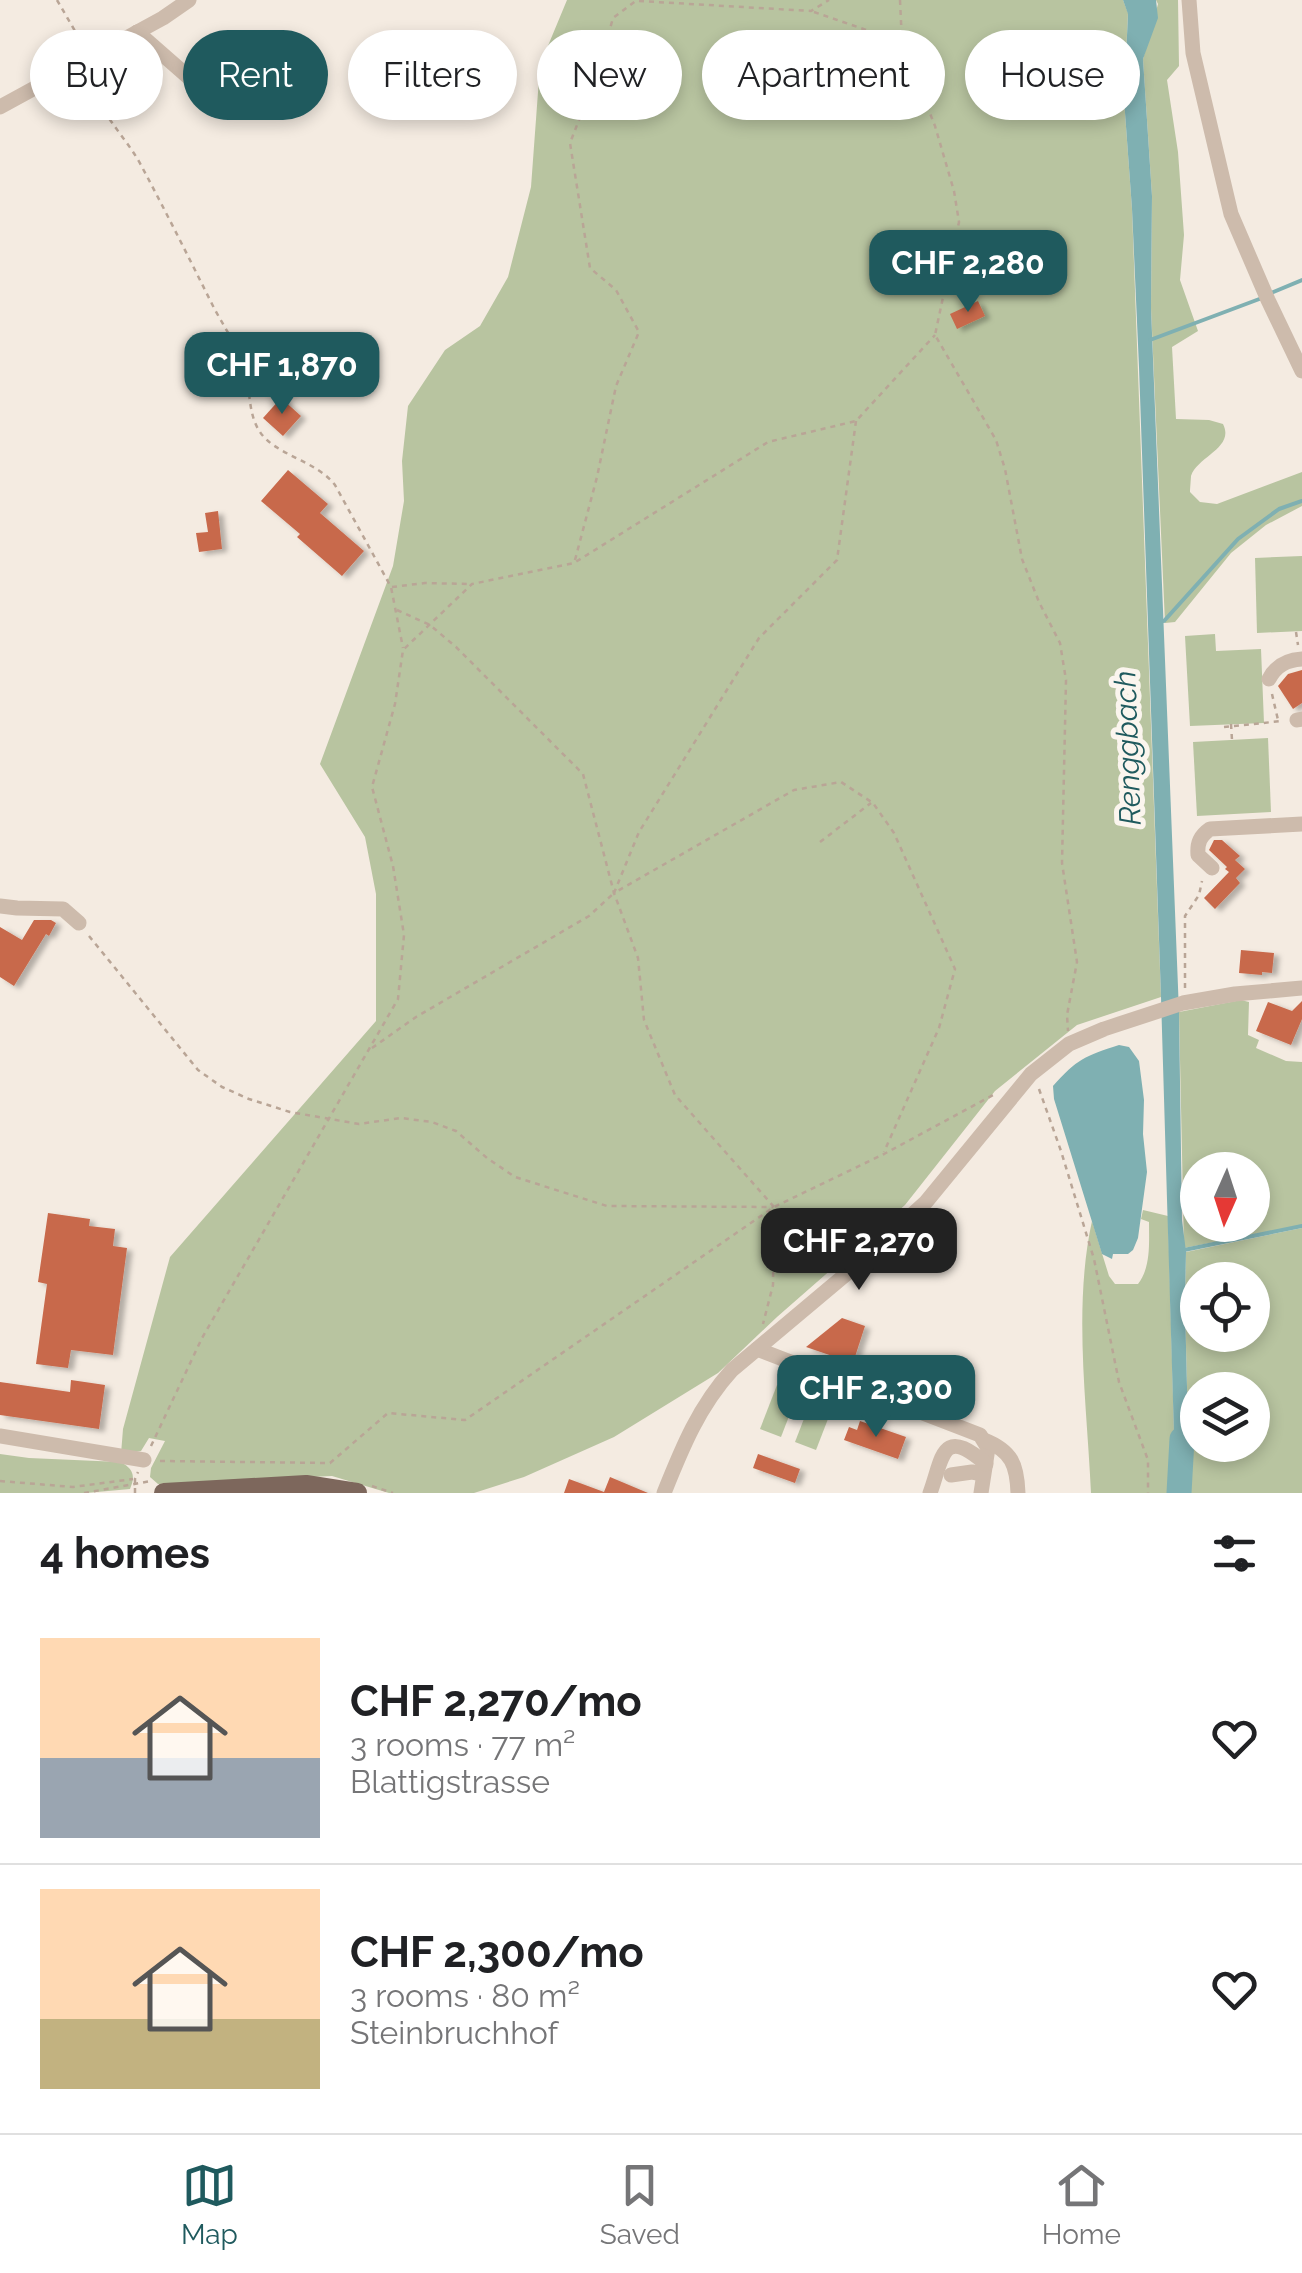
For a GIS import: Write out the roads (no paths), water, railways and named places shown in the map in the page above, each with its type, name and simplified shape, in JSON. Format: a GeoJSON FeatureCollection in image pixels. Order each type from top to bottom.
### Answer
{"type":"FeatureCollection","features":[{"type":"Feature","properties":{"kind":"main road"},"geometry":{"type":"LineString","coordinates":[[164,1493],[306,1485],[358,1493]]}},
{"type":"Feature","properties":{"kind":"street"},"geometry":{"type":"LineString","coordinates":[[140,30],[189,0]]}},
{"type":"Feature","properties":{"kind":"street"},"geometry":{"type":"LineString","coordinates":[[1189,0],[1193,53],[1231,214],[1302,371]]}},
{"type":"Feature","properties":{"kind":"street"},"geometry":{"type":"LineString","coordinates":[[163,55],[183,72]]}},
{"type":"Feature","properties":{"kind":"street"},"geometry":{"type":"LineString","coordinates":[[0,107],[30,90]]}},
{"type":"Feature","properties":{"kind":"street"},"geometry":{"type":"LineString","coordinates":[[1270,679],[1280,664],[1302,659]]}},
{"type":"Feature","properties":{"kind":"street"},"geometry":{"type":"LineString","coordinates":[[1212,868],[1198,856],[1198,846],[1210,828],[1302,824]]}},
{"type":"Feature","properties":{"kind":"street"},"geometry":{"type":"LineString","coordinates":[[0,906],[62,909],[80,924]]}},
{"type":"Feature","properties":{"kind":"street"},"geometry":{"type":"LineString","coordinates":[[1285,990],[1286,970]]}},
{"type":"Feature","properties":{"kind":"street"},"geometry":{"type":"LineString","coordinates":[[664,1493],[704,1405],[732,1370],[926,1202],[1031,1074],[1069,1044],[1184,998],[1302,988]]}},
{"type":"Feature","properties":{"kind":"street"},"geometry":{"type":"LineString","coordinates":[[756,1349],[968,1430],[1000,1448],[1013,1461],[1018,1493]]}},
{"type":"Feature","properties":{"kind":"street"},"geometry":{"type":"LineString","coordinates":[[0,1436],[144,1460]]}},
{"type":"Feature","properties":{"kind":"street"},"geometry":{"type":"LineString","coordinates":[[981,1493],[988,1448],[984,1440]]}},
{"type":"Feature","properties":{"kind":"street"},"geometry":{"type":"LineString","coordinates":[[920,1493],[931,1468],[948,1448],[974,1453],[985,1469]]}},
{"type":"Feature","properties":{"kind":"street"},"geometry":{"type":"LineString","coordinates":[[930,1493],[939,1459]]}},
{"type":"Feature","properties":{"kind":"street"},"geometry":{"type":"LineString","coordinates":[[951,1475],[985,1469]]}},
{"type":"Feature","properties":{"kind":"water"},"geometry":{"type":"Polygon","coordinates":[[[1123,0],[1156,0],[1158,18],[1143,59],[1152,196],[1151,308],[1179,1012],[1180,1242],[1185,1242],[1186,1252],[1186,1262],[1180,1262],[1180,1352],[1186,1352],[1187,1372],[1180,1372],[1180,1462],[1189,1462],[1189,1469],[1175,1469],[1139,367],[1126,120],[1140,120],[1140,30],[1127,30],[1123,0]]]}},
{"type":"Feature","properties":{"kind":"water"},"geometry":{"type":"Polygon","coordinates":[[[1119,1045],[1129,1047],[1139,1061],[1147,1172],[1138,1238],[1133,1250],[1113,1254],[1112,1259],[1102,1254],[1053,1086],[1082,1060],[1119,1045]]]}},
{"type":"Feature","properties":{"kind":"waterway"},"geometry":{"type":"LineString","coordinates":[[1271,293],[1302,280]]}},
{"type":"Feature","properties":{"kind":"waterway"},"geometry":{"type":"LineString","coordinates":[[1150,340],[1262,298]]}},
{"type":"Feature","properties":{"kind":"waterway"},"geometry":{"type":"LineString","coordinates":[[1164,621],[1238,539],[1279,509],[1302,501]]}},
{"type":"Feature","properties":{"kind":"waterway"},"geometry":{"type":"LineString","coordinates":[[1184,1250],[1302,1226]]}},
{"type":"Feature","properties":{"kind":"waterway","name":"Renggbach"},"geometry":{"type":"LineString","coordinates":[[1179,1493],[1181,1462]]}}]}
